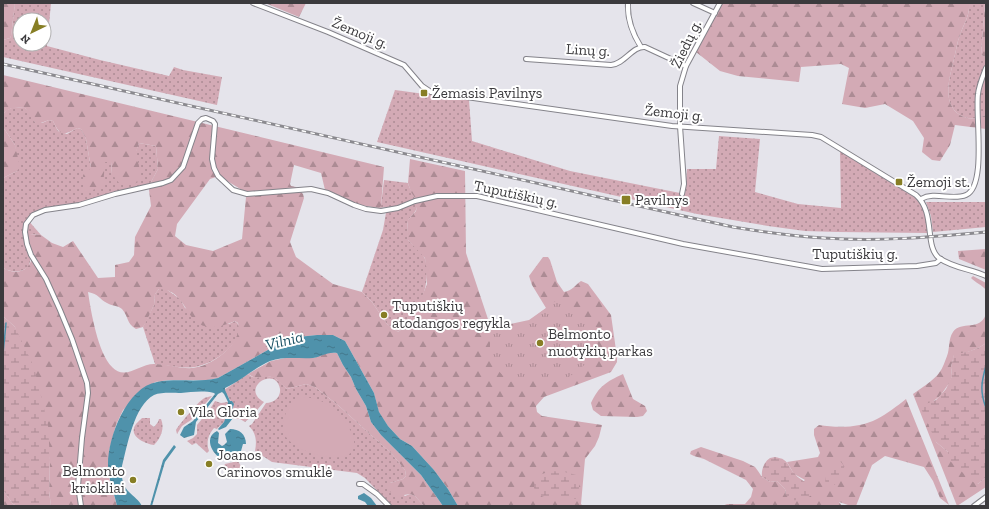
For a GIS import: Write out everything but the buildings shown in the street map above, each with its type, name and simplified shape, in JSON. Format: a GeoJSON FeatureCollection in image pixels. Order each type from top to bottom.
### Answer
{"type":"FeatureCollection","features":[{"type":"Feature","properties":{"kind":"street","name":"Žemoji g."},"geometry":{"type":"LineString","coordinates":[[253,3],[321,29],[404,66],[422,86],[431,92],[666,125],[812,135],[821,138],[911,190],[921,199]]}},
{"type":"Feature","properties":{"kind":"street"},"geometry":{"type":"LineString","coordinates":[[628,3],[631,28],[641,47],[650,48],[686,66]]}},
{"type":"Feature","properties":{"kind":"street"},"geometry":{"type":"LineString","coordinates":[[693,3],[715,13]]}},
{"type":"Feature","properties":{"kind":"street","name":"Žiedų g."},"geometry":{"type":"LineString","coordinates":[[682,194],[684,184],[680,126],[680,86],[686,66],[720,3]]}},
{"type":"Feature","properties":{"kind":"street","name":"Linų g."},"geometry":{"type":"LineString","coordinates":[[526,59],[611,65],[620,63],[641,47]]}},
{"type":"Feature","properties":{"kind":"street"},"geometry":{"type":"LineString","coordinates":[[986,68],[978,95],[979,159],[974,188],[967,195],[959,197],[928,195],[921,199],[928,214],[933,250],[935,254],[941,259],[952,264],[986,276]]}},
{"type":"Feature","properties":{"kind":"street","name":"Tuputiškių g."},"geometry":{"type":"LineString","coordinates":[[81,506],[78,486],[88,383],[60,310],[46,279],[31,256],[26,239],[25,228],[33,215],[45,210],[79,205],[171,180],[183,168],[191,139],[198,123],[202,119],[206,118],[213,121],[215,124],[212,159],[218,176],[233,190],[247,194],[303,188],[311,189],[328,193],[366,209],[381,211],[398,208],[437,196],[477,196],[683,244],[822,269],[916,266],[936,263],[941,259]]}},
{"type":"Feature","properties":{"kind":"street"},"geometry":{"type":"LineString","coordinates":[[359,484],[369,487],[389,506]]}},
{"type":"Feature","properties":{"kind":"street"},"geometry":{"type":"LineString","coordinates":[[974,506],[986,497]]}},
{"type":"Feature","properties":{"kind":"green space"},"geometry":{"type":"Polygon","coordinates":[[[3,3],[15,3],[14,12],[12,12],[11,36],[10,38],[3,40],[3,3]]]}},
{"type":"Feature","properties":{"kind":"green space"},"geometry":{"type":"Polygon","coordinates":[[[15,3],[51,3],[50,12],[14,12],[15,3]]]}},
{"type":"Feature","properties":{"kind":"green space"},"geometry":{"type":"Polygon","coordinates":[[[265,3],[306,3],[299,17],[265,3]]]}},
{"type":"Feature","properties":{"kind":"green space"},"geometry":{"type":"Polygon","coordinates":[[[722,3],[969,3],[968,16],[958,41],[949,81],[948,89],[950,104],[954,110],[966,118],[986,115],[986,129],[955,125],[950,145],[940,161],[932,160],[922,152],[924,138],[913,121],[885,104],[865,108],[842,104],[849,68],[841,64],[801,67],[799,82],[738,76],[720,71],[696,52],[722,3]]]}},
{"type":"Feature","properties":{"kind":"green space"},"geometry":{"type":"Polygon","coordinates":[[[969,3],[985,3],[981,55],[986,57],[986,115],[973,118],[963,117],[954,110],[950,104],[948,89],[957,44],[968,16],[969,3]]]}},
{"type":"Feature","properties":{"kind":"green space"},"geometry":{"type":"Polygon","coordinates":[[[986,3],[986,57],[981,55],[986,3]]]}},
{"type":"Feature","properties":{"kind":"green space"},"geometry":{"type":"Polygon","coordinates":[[[12,28],[12,52],[52,52],[52,47],[169,76],[174,67],[222,77],[217,105],[3,57],[3,40],[10,38],[12,28]]]}},
{"type":"Feature","properties":{"kind":"green space"},"geometry":{"type":"Polygon","coordinates":[[[3,75],[384,167],[381,206],[379,208],[360,205],[325,190],[321,173],[294,165],[290,184],[291,186],[296,187],[303,194],[304,198],[290,242],[296,257],[333,284],[362,292],[372,302],[387,324],[398,332],[406,326],[416,311],[427,284],[425,258],[408,240],[407,234],[408,220],[416,211],[417,206],[408,183],[410,159],[465,171],[466,253],[491,328],[529,320],[546,308],[532,285],[529,276],[543,257],[548,257],[550,260],[557,282],[564,292],[571,289],[581,281],[588,284],[611,315],[617,362],[611,372],[544,397],[536,406],[537,412],[542,416],[602,425],[595,446],[585,459],[581,504],[583,506],[458,506],[434,470],[412,446],[400,439],[379,413],[374,393],[345,341],[333,335],[317,335],[298,337],[275,346],[218,378],[208,380],[169,380],[155,382],[123,410],[116,425],[109,451],[109,477],[117,506],[51,506],[49,491],[50,460],[15,327],[3,316],[3,268],[14,272],[27,268],[32,258],[32,252],[28,241],[30,234],[41,235],[52,243],[63,247],[73,241],[98,278],[115,277],[115,265],[129,262],[134,255],[135,237],[151,206],[149,190],[150,184],[158,169],[156,146],[139,143],[136,152],[142,180],[134,184],[119,183],[112,174],[111,162],[105,162],[103,186],[85,193],[83,175],[91,168],[86,139],[81,129],[77,128],[62,133],[58,130],[53,121],[49,120],[38,124],[34,121],[25,108],[13,108],[3,114],[3,75]],[[219,176],[210,179],[177,224],[175,236],[186,245],[213,251],[242,239],[246,197],[242,190],[219,176]],[[159,289],[155,294],[154,305],[146,322],[143,327],[136,329],[129,322],[122,309],[109,304],[97,295],[88,292],[93,321],[99,342],[107,361],[117,371],[127,372],[154,364],[188,368],[201,366],[209,363],[224,353],[236,339],[238,323],[235,321],[217,327],[205,326],[196,322],[178,298],[170,292],[159,289]]]}},
{"type":"Feature","properties":{"kind":"green space"},"geometry":{"type":"Polygon","coordinates":[[[395,90],[469,100],[472,141],[570,171],[685,194],[687,169],[716,169],[719,136],[760,139],[755,192],[798,204],[841,208],[840,151],[916,198],[923,210],[928,233],[805,231],[768,226],[697,214],[377,142],[395,90]]]}},
{"type":"Feature","properties":{"kind":"green space"},"geometry":{"type":"Polygon","coordinates":[[[14,107],[25,108],[30,112],[35,122],[42,123],[49,120],[53,121],[58,131],[67,134],[77,128],[81,129],[86,139],[91,168],[105,162],[111,162],[112,174],[136,151],[139,143],[156,146],[158,169],[150,184],[80,203],[47,208],[33,214],[27,219],[41,235],[30,234],[32,252],[29,266],[17,272],[3,268],[3,178],[17,171],[15,145],[3,127],[3,114],[7,110],[14,107]]]}},
{"type":"Feature","properties":{"kind":"green space"},"geometry":{"type":"Polygon","coordinates":[[[3,127],[15,145],[20,167],[17,171],[3,178],[3,127]]]}},
{"type":"Feature","properties":{"kind":"green space"},"geometry":{"type":"Polygon","coordinates":[[[384,180],[408,183],[417,207],[408,221],[408,240],[424,257],[427,269],[427,279],[422,299],[412,318],[398,332],[387,324],[372,302],[362,292],[383,230],[387,207],[379,208],[381,205],[384,180]]]}},
{"type":"Feature","properties":{"kind":"green space"},"geometry":{"type":"Polygon","coordinates":[[[926,202],[986,202],[986,227],[933,232],[931,216],[926,202]]]}},
{"type":"Feature","properties":{"kind":"green space"},"geometry":{"type":"Polygon","coordinates":[[[986,249],[986,270],[959,259],[958,251],[986,249]]]}},
{"type":"Feature","properties":{"kind":"green space"},"geometry":{"type":"Polygon","coordinates":[[[973,276],[986,283],[986,290],[971,278],[973,276]]]}},
{"type":"Feature","properties":{"kind":"green space"},"geometry":{"type":"Polygon","coordinates":[[[159,289],[166,289],[180,299],[185,308],[229,324],[235,321],[238,324],[239,330],[237,338],[233,344],[222,355],[208,363],[195,367],[185,368],[155,364],[143,327],[154,305],[155,294],[159,289]]]}},
{"type":"Feature","properties":{"kind":"green space","name":"Belmonto nuotykių parkas"},"geometry":{"type":"Polygon","coordinates":[[[557,300],[570,307],[579,315],[592,337],[587,350],[588,361],[577,372],[549,384],[528,378],[509,382],[495,367],[490,349],[490,335],[503,328],[529,321],[557,300]]]}},
{"type":"Feature","properties":{"kind":"green space"},"geometry":{"type":"Polygon","coordinates":[[[986,314],[986,343],[971,351],[954,355],[951,367],[952,376],[950,382],[940,396],[931,403],[936,442],[948,452],[978,484],[986,477],[986,487],[957,506],[913,394],[937,376],[948,353],[950,338],[953,332],[961,327],[979,323],[986,314]]]}},
{"type":"Feature","properties":{"kind":"green space"},"geometry":{"type":"Polygon","coordinates":[[[3,316],[15,327],[34,367],[48,425],[50,460],[49,491],[51,506],[17,506],[13,504],[3,490],[3,316]]]}},
{"type":"Feature","properties":{"kind":"green space"},"geometry":{"type":"Polygon","coordinates":[[[986,343],[986,477],[978,484],[973,482],[949,460],[948,452],[936,442],[920,406],[936,400],[946,389],[952,376],[951,367],[954,354],[971,351],[986,343]]]}},
{"type":"Feature","properties":{"kind":"green space"},"geometry":{"type":"Polygon","coordinates":[[[326,353],[337,353],[366,406],[371,422],[381,435],[421,475],[443,506],[424,506],[415,496],[410,494],[398,496],[390,492],[388,487],[390,483],[403,479],[406,476],[405,470],[391,453],[339,406],[315,387],[306,384],[287,389],[276,379],[269,376],[255,378],[248,374],[271,361],[285,358],[314,358],[326,353]]]}},
{"type":"Feature","properties":{"kind":"green space"},"geometry":{"type":"Polygon","coordinates":[[[248,374],[253,377],[273,377],[287,389],[306,384],[315,387],[339,406],[391,453],[405,470],[406,476],[403,479],[390,483],[405,496],[410,494],[415,496],[424,506],[392,506],[365,478],[357,473],[272,462],[255,451],[255,437],[249,426],[252,424],[266,403],[272,402],[278,397],[280,389],[277,382],[272,379],[261,381],[257,385],[255,391],[257,396],[264,402],[245,422],[240,419],[232,419],[231,414],[233,405],[224,390],[248,374]]]}},
{"type":"Feature","properties":{"kind":"green space"},"geometry":{"type":"Polygon","coordinates":[[[623,374],[633,399],[645,406],[647,411],[643,416],[637,417],[601,416],[593,410],[591,403],[594,397],[600,388],[623,374]]]}},
{"type":"Feature","properties":{"kind":"green space"},"geometry":{"type":"Polygon","coordinates":[[[212,396],[191,420],[182,426],[177,434],[177,428],[193,409],[204,398],[212,396]]]}},
{"type":"Feature","properties":{"kind":"green space"},"geometry":{"type":"Polygon","coordinates":[[[299,397],[307,397],[322,401],[333,408],[344,421],[353,436],[354,443],[353,450],[348,455],[332,457],[311,453],[293,444],[287,438],[283,431],[286,413],[291,403],[299,397]]]}},
{"type":"Feature","properties":{"kind":"green space"},"geometry":{"type":"Polygon","coordinates":[[[906,399],[949,505],[940,498],[933,481],[924,467],[885,456],[872,465],[856,506],[848,506],[839,502],[842,506],[722,506],[727,504],[745,504],[751,497],[753,489],[746,480],[704,459],[690,454],[691,451],[701,447],[743,461],[755,467],[762,477],[770,482],[777,481],[785,489],[786,495],[805,480],[794,474],[787,462],[818,457],[820,453],[814,435],[814,429],[819,425],[841,427],[856,426],[870,422],[892,410],[906,399]]]}},
{"type":"Feature","properties":{"kind":"green space"},"geometry":{"type":"Polygon","coordinates":[[[215,401],[221,403],[228,402],[228,413],[223,423],[217,429],[214,428],[210,433],[208,439],[209,451],[207,453],[196,443],[192,445],[187,441],[197,434],[197,425],[215,401]]]}},
{"type":"Feature","properties":{"kind":"green space"},"geometry":{"type":"Polygon","coordinates":[[[142,418],[150,418],[150,424],[154,427],[159,419],[161,419],[163,426],[162,433],[154,445],[140,440],[135,435],[135,427],[142,418]]]}},
{"type":"Feature","properties":{"kind":"green space"},"geometry":{"type":"Polygon","coordinates":[[[775,457],[786,461],[797,476],[808,484],[812,495],[807,498],[790,500],[786,495],[785,489],[777,481],[770,482],[762,477],[763,466],[770,458],[775,457]]]}},
{"type":"Feature","properties":{"kind":"green space"},"geometry":{"type":"Polygon","coordinates":[[[238,461],[242,468],[230,472],[224,466],[225,464],[238,461]]]}},
{"type":"Feature","properties":{"kind":"green space"},"geometry":{"type":"Polygon","coordinates":[[[840,461],[843,465],[844,473],[836,484],[828,488],[825,484],[828,469],[836,462],[840,461]]]}},
{"type":"Feature","properties":{"kind":"green space"},"geometry":{"type":"Polygon","coordinates":[[[551,471],[565,472],[580,476],[578,499],[544,497],[538,495],[534,488],[535,480],[542,474],[551,471]]]}},
{"type":"Feature","properties":{"kind":"green space"},"geometry":{"type":"Polygon","coordinates":[[[3,490],[13,504],[17,506],[3,506],[3,490]]]}},
{"type":"Feature","properties":{"kind":"water"},"geometry":{"type":"Polygon","coordinates":[[[333,335],[345,341],[374,393],[379,412],[388,426],[400,439],[412,446],[434,470],[458,506],[443,506],[421,475],[381,435],[371,422],[366,406],[337,353],[333,353],[313,358],[275,359],[258,367],[237,382],[225,388],[230,401],[234,404],[231,414],[233,418],[226,427],[219,430],[218,429],[224,422],[229,409],[227,406],[228,402],[222,392],[218,394],[196,422],[194,435],[184,438],[180,435],[184,427],[193,421],[215,394],[202,391],[154,395],[147,400],[136,417],[122,466],[123,483],[142,506],[117,506],[108,464],[111,440],[121,415],[128,403],[137,393],[146,386],[157,382],[218,378],[275,346],[298,337],[333,335]]]}},
{"type":"Feature","properties":{"kind":"water"},"geometry":{"type":"Polygon","coordinates":[[[230,429],[241,433],[245,437],[246,444],[243,444],[241,451],[232,457],[233,459],[226,461],[217,456],[211,448],[210,438],[217,431],[219,433],[218,443],[222,446],[227,442],[225,434],[230,429]]]}},
{"type":"Feature","properties":{"kind":"water"},"geometry":{"type":"Polygon","coordinates":[[[174,445],[176,447],[165,462],[152,506],[150,506],[163,460],[174,445]]]}},
{"type":"Feature","properties":{"kind":"water"},"geometry":{"type":"Polygon","coordinates":[[[364,493],[371,498],[377,506],[368,506],[365,502],[358,499],[358,496],[364,493]]]}},
{"type":"Feature","properties":{"kind":"waterway"},"geometry":{"type":"LineString","coordinates":[[3,354],[6,323]]}},
{"type":"Feature","properties":{"kind":"waterway"},"geometry":{"type":"LineString","coordinates":[[986,366],[982,387],[986,408]]}},
{"type":"Feature","properties":{"kind":"railway"},"geometry":{"type":"LineString","coordinates":[[3,64],[733,227],[790,235],[844,239],[946,236],[986,232]]}},
{"type":"Feature","properties":{"kind":"place","name":"Žemasis Pavilnys"},"geometry":{"type":"Point","coordinates":[424,93]}},
{"type":"Feature","properties":{"kind":"place","name":"Žemoji st."},"geometry":{"type":"Point","coordinates":[899,182]}},
{"type":"Feature","properties":{"kind":"place","name":"Pavilnys"},"geometry":{"type":"Point","coordinates":[626,200]}},
{"type":"Feature","properties":{"kind":"place","name":"Tuputiškių atodangos regykla"},"geometry":{"type":"Point","coordinates":[384,315]}},
{"type":"Feature","properties":{"kind":"place","name":"Belmonto nuotykių parkas"},"geometry":{"type":"Point","coordinates":[540,343]}},
{"type":"Feature","properties":{"kind":"place","name":"Vila Gloria"},"geometry":{"type":"Point","coordinates":[181,412]}},
{"type":"Feature","properties":{"kind":"place","name":"Joanos Carinovos smuklė"},"geometry":{"type":"Point","coordinates":[209,464]}},
{"type":"Feature","properties":{"kind":"place","name":"Belmonto kriokliai"},"geometry":{"type":"Point","coordinates":[133,480]}},
{"type":"Feature","properties":{"kind":"water label","name":"Vilnia"},"geometry":{"type":"Point","coordinates":[284,340]}}]}
